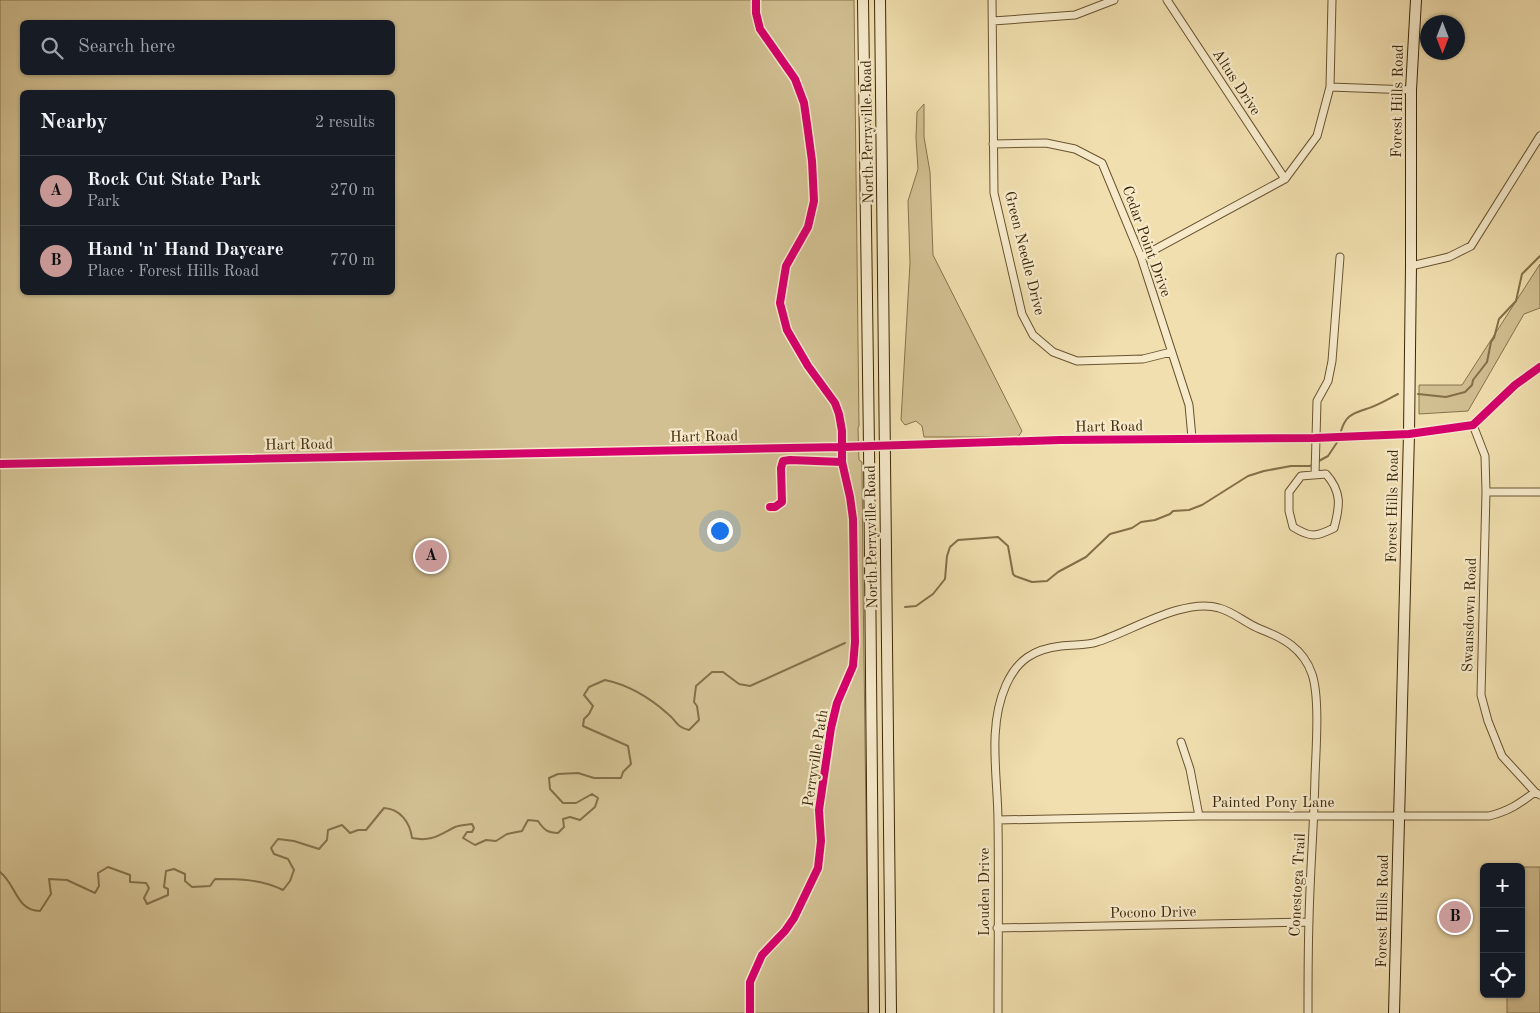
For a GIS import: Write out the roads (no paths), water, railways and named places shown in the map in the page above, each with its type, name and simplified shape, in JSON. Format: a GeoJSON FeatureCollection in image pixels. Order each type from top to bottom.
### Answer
{"type":"FeatureCollection","features":[{"type":"Feature","properties":{"kind":"main road","name":"North Perryville Road"},"geometry":{"type":"LineString","coordinates":[[864,0],[870,447],[874,1013]]}},
{"type":"Feature","properties":{"kind":"main road","name":"North Perryville Road"},"geometry":{"type":"LineString","coordinates":[[880,0],[892,1013]]}},
{"type":"Feature","properties":{"kind":"main road","name":"Forest Hills Road"},"geometry":{"type":"LineString","coordinates":[[1394,1013],[1409,434],[1412,266],[1411,90],[1416,0]]}},
{"type":"Feature","properties":{"kind":"street","name":"Green Needle Drive"},"geometry":{"type":"LineString","coordinates":[[992,0],[994,193],[1022,314],[1033,335],[1053,352],[1077,361],[1143,359],[1171,352]]}},
{"type":"Feature","properties":{"kind":"street"},"geometry":{"type":"LineString","coordinates":[[993,21],[1075,15],[1114,0]]}},
{"type":"Feature","properties":{"kind":"street","name":"Altus Drive"},"geometry":{"type":"LineString","coordinates":[[1167,0],[1285,179]]}},
{"type":"Feature","properties":{"kind":"street"},"geometry":{"type":"LineString","coordinates":[[1141,257],[1285,179],[1316,136],[1330,87],[1332,0]]}},
{"type":"Feature","properties":{"kind":"street"},"geometry":{"type":"LineString","coordinates":[[1330,87],[1411,90]]}},
{"type":"Feature","properties":{"kind":"street"},"geometry":{"type":"LineString","coordinates":[[1412,266],[1449,257],[1471,246],[1540,136]]}},
{"type":"Feature","properties":{"kind":"street","name":"Cedar Point Drive"},"geometry":{"type":"LineString","coordinates":[[993,144],[1046,143],[1075,149],[1102,163],[1141,257],[1188,405],[1192,438]]}},
{"type":"Feature","properties":{"kind":"street"},"geometry":{"type":"LineString","coordinates":[[1316,475],[1317,401],[1328,381],[1332,361],[1340,257]]}},
{"type":"Feature","properties":{"kind":"street"},"geometry":{"type":"LineString","coordinates":[[1472,424],[1515,385],[1540,366]]}},
{"type":"Feature","properties":{"kind":"street","name":"Hart Road"},"geometry":{"type":"LineString","coordinates":[[0,464],[870,447],[994,442],[1192,438],[1315,438],[1409,434],[1472,424]]}},
{"type":"Feature","properties":{"kind":"street","name":"Swansdown Road"},"geometry":{"type":"LineString","coordinates":[[1472,424],[1485,456],[1486,492],[1481,695],[1488,721],[1502,756],[1538,793]]}},
{"type":"Feature","properties":{"kind":"street"},"geometry":{"type":"LineString","coordinates":[[1326,474],[1335,485],[1339,508],[1334,528],[1318,536],[1306,534],[1293,527],[1288,512],[1288,492],[1301,476],[1316,475],[1326,474]]}},
{"type":"Feature","properties":{"kind":"street"},"geometry":{"type":"LineString","coordinates":[[1486,492],[1540,492]]}},
{"type":"Feature","properties":{"kind":"street","name":"Conestoga Trail"},"geometry":{"type":"LineString","coordinates":[[996,771],[996,731],[999,703],[1007,683],[1020,661],[1039,650],[1092,644],[1167,613],[1203,606],[1216,607],[1234,613],[1256,628],[1275,634],[1294,646],[1305,658],[1312,675],[1315,698],[1316,744],[1309,922],[1308,1013]]}},
{"type":"Feature","properties":{"kind":"street"},"geometry":{"type":"LineString","coordinates":[[1181,742],[1190,769],[1199,816]]}},
{"type":"Feature","properties":{"kind":"street","name":"Louden Drive"},"geometry":{"type":"LineString","coordinates":[[996,771],[998,820],[998,1013]]}},
{"type":"Feature","properties":{"kind":"street","name":"Painted Pony Lane"},"geometry":{"type":"LineString","coordinates":[[998,820],[1199,816],[1489,816],[1510,809],[1538,793]]}},
{"type":"Feature","properties":{"kind":"street","name":"Pocono Drive"},"geometry":{"type":"LineString","coordinates":[[997,928],[1309,922]]}},
{"type":"Feature","properties":{"kind":"waterway"},"geometry":{"type":"LineString","coordinates":[[1418,394],[1446,397],[1465,392],[1472,385],[1473,380],[1487,362],[1491,342],[1494,338],[1499,319],[1516,301],[1522,274],[1540,256]]}},
{"type":"Feature","properties":{"kind":"waterway"},"geometry":{"type":"LineString","coordinates":[[1341,431],[1350,416],[1398,394]]}},
{"type":"Feature","properties":{"kind":"waterway"},"geometry":{"type":"LineString","coordinates":[[1317,462],[1328,456],[1338,441]]}},
{"type":"Feature","properties":{"kind":"waterway"},"geometry":{"type":"LineString","coordinates":[[905,607],[916,606],[933,594],[945,579],[947,556],[950,547],[958,540],[998,537],[1008,546],[1015,576],[1032,582],[1047,581],[1058,572],[1086,557],[1110,534],[1132,528],[1141,522],[1155,520],[1173,511],[1189,510],[1202,505],[1248,476],[1291,466],[1314,465]]}},
{"type":"Feature","properties":{"kind":"waterway"},"geometry":{"type":"LineString","coordinates":[[0,872],[10,883],[21,902],[32,910],[40,911],[51,894],[49,879],[67,880],[95,893],[99,886],[98,873],[108,867],[130,875],[130,882],[146,883],[149,888],[144,898],[147,904],[168,895],[168,889],[164,887],[166,871],[174,869],[185,874],[185,881],[192,887],[210,886],[215,879],[233,879],[250,880],[275,886],[283,890],[290,881],[294,870],[288,859],[274,854],[271,848],[278,839],[294,841],[319,849],[327,840],[328,830],[342,825],[350,833],[366,830],[384,808],[395,811],[403,817],[409,827],[412,838],[430,838],[457,826],[472,824],[474,828],[472,832],[467,832],[463,838],[475,845],[486,840],[496,841],[507,834],[522,831],[528,820],[538,821],[546,830],[558,833],[564,827],[563,819],[570,817],[580,820],[595,807],[598,798],[592,794],[576,803],[563,803],[550,789],[549,778],[558,774],[578,773],[594,778],[621,778],[623,772],[631,764],[628,746],[583,726],[584,719],[593,706],[584,695],[589,687],[605,680],[630,688],[654,702],[679,725],[689,730],[699,720],[697,706],[694,702],[696,686],[712,672],[723,672],[739,684],[750,686],[845,643]]}},
{"type":"Feature","properties":{"kind":"place","name":"Rock Cut State Park"},"geometry":{"type":"Point","coordinates":[431,556]}},
{"type":"Feature","properties":{"kind":"place","name":"Hand 'n' Hand Daycare"},"geometry":{"type":"Point","coordinates":[1455,917]}}]}
